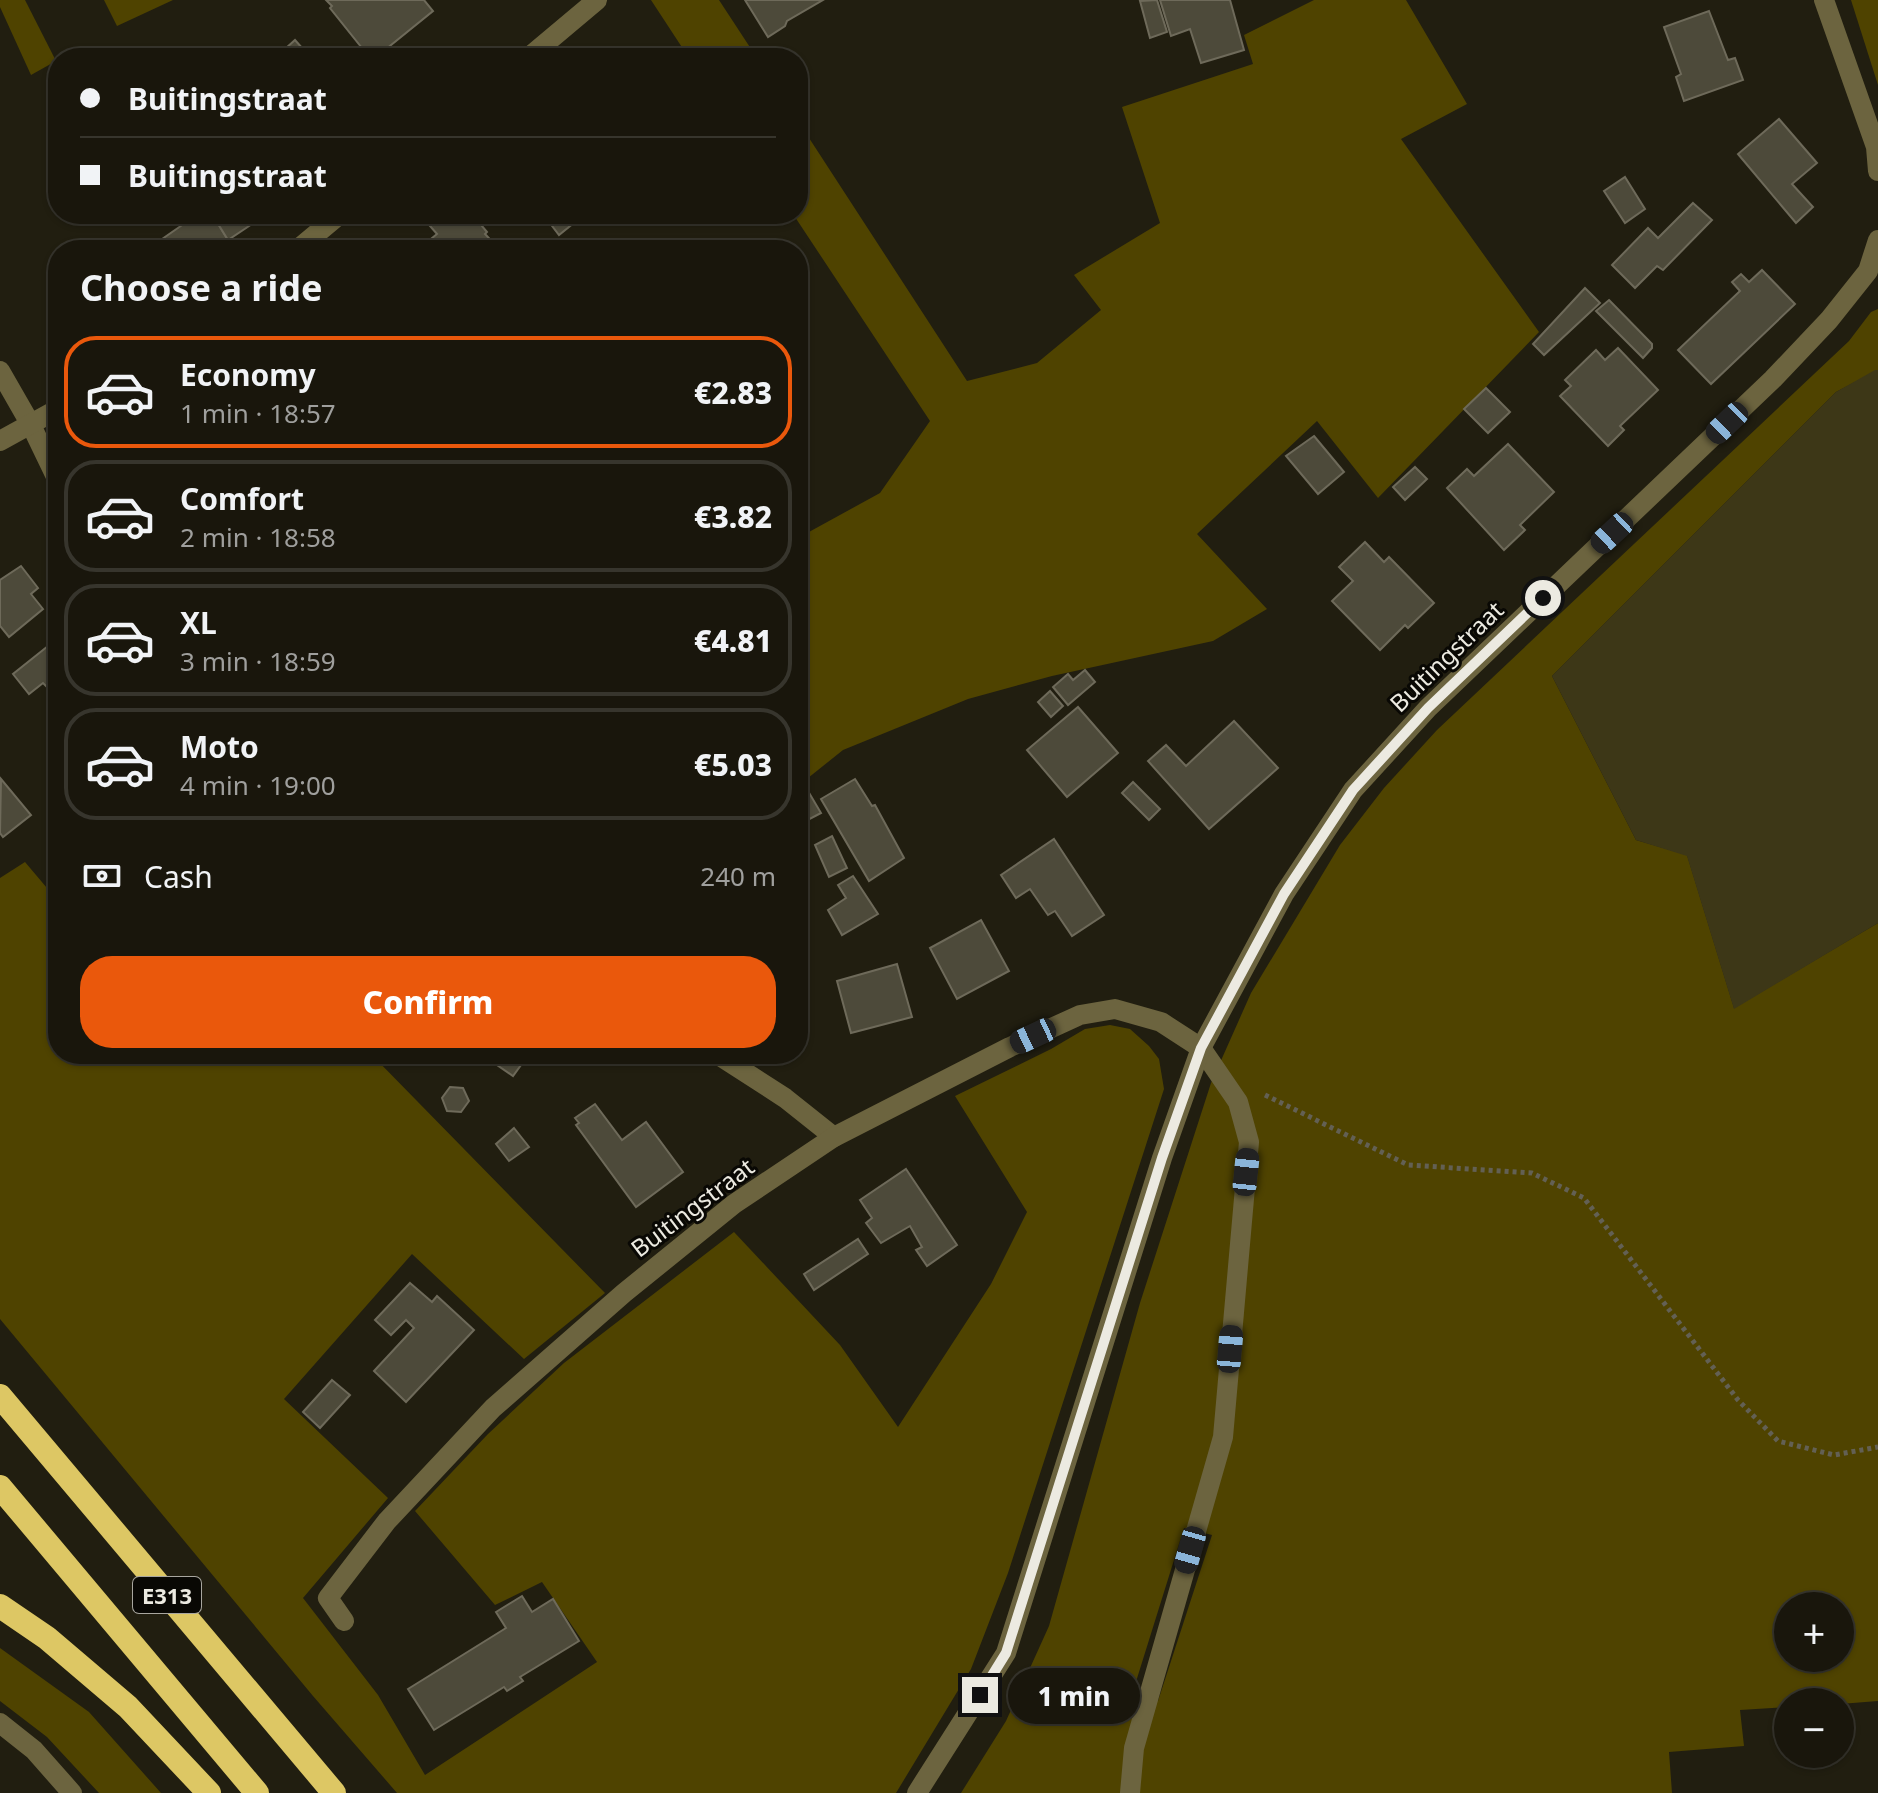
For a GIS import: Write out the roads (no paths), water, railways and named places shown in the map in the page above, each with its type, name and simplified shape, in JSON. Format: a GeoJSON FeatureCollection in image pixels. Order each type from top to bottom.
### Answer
{"type":"FeatureCollection","features":[{"type":"Feature","properties":{"kind":"highway","name":"E313"},"geometry":{"type":"LineString","coordinates":[[0,1396],[334,1793]]}},
{"type":"Feature","properties":{"kind":"highway","name":"E313"},"geometry":{"type":"LineString","coordinates":[[0,1487],[257,1793]]}},
{"type":"Feature","properties":{"kind":"highway"},"geometry":{"type":"LineString","coordinates":[[0,1606],[47,1638],[128,1707],[209,1793]]}},
{"type":"Feature","properties":{"kind":"street"},"geometry":{"type":"LineString","coordinates":[[540,48],[597,0]]}},
{"type":"Feature","properties":{"kind":"street"},"geometry":{"type":"LineString","coordinates":[[1824,0],[1876,147],[1878,171]]}},
{"type":"Feature","properties":{"kind":"street"},"geometry":{"type":"LineString","coordinates":[[309,240],[328,224]]}},
{"type":"Feature","properties":{"kind":"street","name":"Buitingstraat"},"geometry":{"type":"LineString","coordinates":[[917,1793],[1006,1653],[1162,1158],[1201,1048],[1284,894],[1353,790],[1428,708],[1810,340],[1868,271],[1878,240]]}},
{"type":"Feature","properties":{"kind":"street"},"geometry":{"type":"LineString","coordinates":[[0,371],[48,460]]}},
{"type":"Feature","properties":{"kind":"street"},"geometry":{"type":"LineString","coordinates":[[0,441],[48,415]]}},
{"type":"Feature","properties":{"kind":"street","name":"Buitingstraat"},"geometry":{"type":"LineString","coordinates":[[344,1621],[328,1598],[387,1521],[493,1408],[624,1293],[722,1214],[834,1137],[1010,1047],[1080,1015],[1115,1009],[1161,1022],[1201,1048]]}},
{"type":"Feature","properties":{"kind":"street"},"geometry":{"type":"LineString","coordinates":[[1130,1793],[1134,1748],[1223,1437],[1249,1142],[1238,1102],[1201,1048]]}},
{"type":"Feature","properties":{"kind":"street"},"geometry":{"type":"LineString","coordinates":[[732,1064],[785,1098],[834,1137]]}},
{"type":"Feature","properties":{"kind":"street"},"geometry":{"type":"LineString","coordinates":[[0,1723],[34,1750],[72,1793]]}}]}
